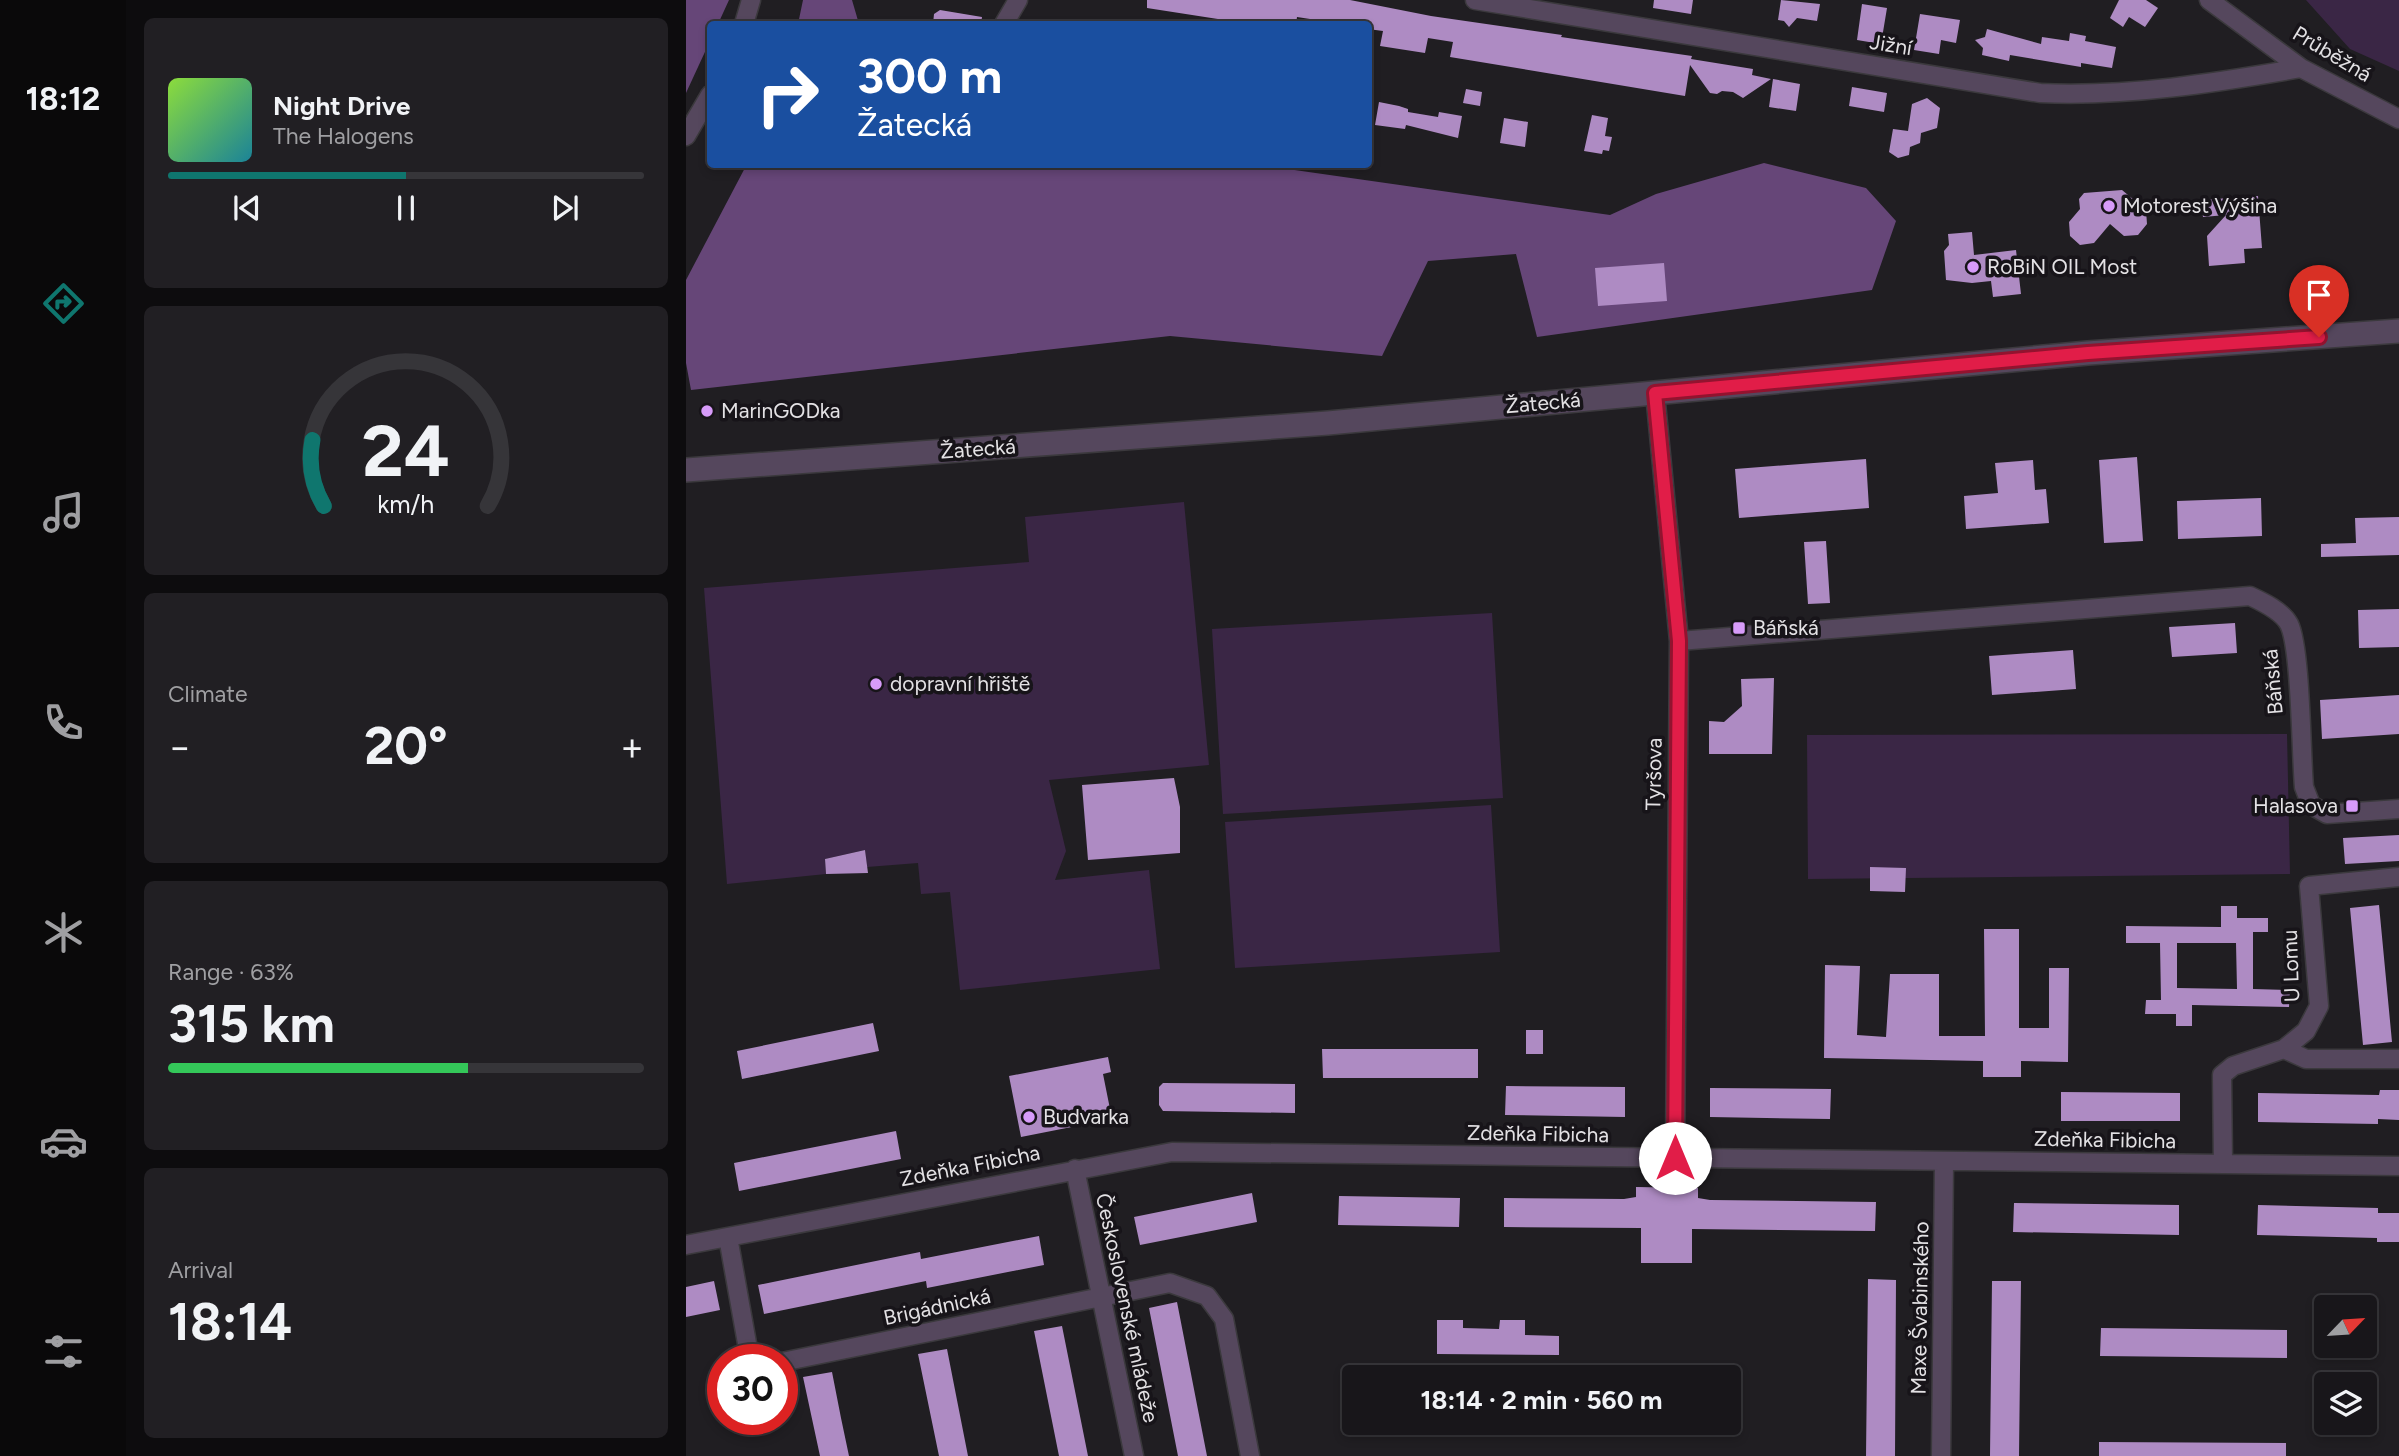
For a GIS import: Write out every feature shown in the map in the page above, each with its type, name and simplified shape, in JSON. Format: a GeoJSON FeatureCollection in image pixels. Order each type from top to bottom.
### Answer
{"type":"FeatureCollection","features":[{"type":"Feature","properties":{"kind":"street"},"geometry":{"type":"LineString","coordinates":[[745,21],[751,0]]}},
{"type":"Feature","properties":{"kind":"street"},"geometry":{"type":"LineString","coordinates":[[1006,21],[1017,0]]}},
{"type":"Feature","properties":{"kind":"street","name":"Jižní"},"geometry":{"type":"LineString","coordinates":[[1475,0],[2040,93],[2090,95],[2230,81],[2301,68]]}},
{"type":"Feature","properties":{"kind":"street","name":"Průběžná"},"geometry":{"type":"LineString","coordinates":[[2210,0],[2301,68],[2399,119]]}},
{"type":"Feature","properties":{"kind":"street"},"geometry":{"type":"LineString","coordinates":[[686,136],[707,101]]}},
{"type":"Feature","properties":{"kind":"street","name":"Žatecká"},"geometry":{"type":"LineString","coordinates":[[686,470],[1328,423],[2088,353],[2399,331]]}},
{"type":"Feature","properties":{"kind":"street","name":"Tyršova"},"geometry":{"type":"LineString","coordinates":[[1655,393],[1679,641],[1675,1158]]}},
{"type":"Feature","properties":{"kind":"street","name":"Báňská"},"geometry":{"type":"LineString","coordinates":[[1679,641],[2250,596],[2271,606],[2289,624],[2295,650],[2304,787],[2311,805],[2327,814],[2399,809]]}},
{"type":"Feature","properties":{"kind":"street","name":"U Lomu"},"geometry":{"type":"LineString","coordinates":[[2223,1164],[2222,1075],[2233,1066],[2284,1049],[2306,1031],[2319,1006],[2309,886],[2399,877]]}},
{"type":"Feature","properties":{"kind":"street"},"geometry":{"type":"LineString","coordinates":[[2284,1049],[2306,1059],[2399,1059]]}},
{"type":"Feature","properties":{"kind":"street","name":"Zdeňka Fibicha"},"geometry":{"type":"LineString","coordinates":[[686,1245],[1172,1152],[2399,1166]]}},
{"type":"Feature","properties":{"kind":"street","name":"Maxe Švabinského"},"geometry":{"type":"LineString","coordinates":[[1941,1456],[1944,1161]]}},
{"type":"Feature","properties":{"kind":"street","name":"Československé mládeže"},"geometry":{"type":"LineString","coordinates":[[1075,1169],[1135,1456]]}},
{"type":"Feature","properties":{"kind":"street"},"geometry":{"type":"LineString","coordinates":[[727,1237],[747,1344]]}},
{"type":"Feature","properties":{"kind":"street","name":"Brigádnická"},"geometry":{"type":"LineString","coordinates":[[798,1359],[1170,1283],[1207,1296],[1224,1320],[1250,1456]]}},
{"type":"Feature","properties":{"kind":"shaded area"},"geometry":{"type":"Polygon","coordinates":[[[686,0],[729,0],[719,21],[707,21],[707,48],[686,93],[686,0]]]}},
{"type":"Feature","properties":{"kind":"shaded area"},"geometry":{"type":"Polygon","coordinates":[[[803,0],[852,0],[858,21],[799,21],[803,0]]]}},
{"type":"Feature","properties":{"kind":"shaded area"},"geometry":{"type":"Polygon","coordinates":[[[2306,0],[2399,0],[2399,71],[2350,49],[2306,0]]]}},
{"type":"Feature","properties":{"kind":"shaded area"},"geometry":{"type":"Polygon","coordinates":[[[1764,163],[1866,188],[1896,221],[1872,290],[1537,337],[1516,254],[1428,261],[1382,356],[1170,336],[691,390],[686,363],[686,280],[745,168],[1280,168],[1610,215],[1656,194],[1764,163]]]}},
{"type":"Feature","properties":{"kind":"shaded area","name":"dopravní hřiště"},"geometry":{"type":"Polygon","coordinates":[[[1184,502],[1209,765],[1049,780],[1066,851],[1055,880],[1149,870],[1160,969],[960,990],[950,892],[921,894],[918,863],[867,867],[865,850],[825,859],[826,874],[727,884],[704,588],[1029,562],[1025,517],[1184,502]]]}},
{"type":"Feature","properties":{"kind":"shaded area"},"geometry":{"type":"Polygon","coordinates":[[[1492,613],[1503,798],[1223,814],[1212,629],[1492,613]]]}},
{"type":"Feature","properties":{"kind":"shaded area"},"geometry":{"type":"Polygon","coordinates":[[[2287,734],[2290,874],[1808,879],[1807,735],[2287,734]]]}},
{"type":"Feature","properties":{"kind":"shaded area"},"geometry":{"type":"Polygon","coordinates":[[[1491,805],[1500,952],[1235,968],[1225,822],[1491,805]]]}},
{"type":"Feature","properties":{"kind":"building"},"geometry":{"type":"Polygon","coordinates":[[[1147,0],[1350,0],[1431,16],[1692,56],[1691,59],[1753,69],[1752,75],[1771,79],[1743,98],[1733,92],[1710,93],[1690,65],[1685,96],[1450,57],[1453,42],[1428,38],[1425,53],[1380,46],[1383,31],[1372,30],[1372,21],[1323,21],[1297,17],[1296,21],[1231,21],[1147,8],[1147,0]]]}},
{"type":"Feature","properties":{"kind":"building"},"geometry":{"type":"Polygon","coordinates":[[[1654,0],[1693,0],[1691,14],[1653,8],[1654,0]]]}},
{"type":"Feature","properties":{"kind":"building"},"geometry":{"type":"Polygon","coordinates":[[[1781,0],[1820,4],[1817,21],[1797,18],[1789,27],[1784,21],[1778,20],[1781,0]]]}},
{"type":"Feature","properties":{"kind":"building"},"geometry":{"type":"Polygon","coordinates":[[[2119,0],[2146,0],[2158,8],[2145,27],[2129,17],[2123,27],[2110,18],[2119,0]]]}},
{"type":"Feature","properties":{"kind":"building"},"geometry":{"type":"Polygon","coordinates":[[[1862,4],[1887,8],[1881,44],[1857,40],[1862,4]]]}},
{"type":"Feature","properties":{"kind":"building"},"geometry":{"type":"Polygon","coordinates":[[[940,10],[982,17],[981,21],[933,21],[934,14],[940,10]]]}},
{"type":"Feature","properties":{"kind":"building"},"geometry":{"type":"Polygon","coordinates":[[[1920,14],[1960,20],[1956,43],[1941,40],[1939,54],[1914,50],[1920,14]]]}},
{"type":"Feature","properties":{"kind":"building"},"geometry":{"type":"Polygon","coordinates":[[[1987,29],[2041,44],[2042,37],[2069,41],[2070,33],[2086,36],[2085,41],[2116,47],[2112,68],[2081,63],[2081,67],[2010,55],[2009,61],[1982,55],[1983,48],[1975,40],[1985,37],[1987,29]]]}},
{"type":"Feature","properties":{"kind":"building"},"geometry":{"type":"Polygon","coordinates":[[[1773,79],[1800,84],[1796,111],[1769,107],[1773,79]]]}},
{"type":"Feature","properties":{"kind":"building"},"geometry":{"type":"Polygon","coordinates":[[[1852,87],[1887,93],[1884,112],[1849,106],[1852,87]]]}},
{"type":"Feature","properties":{"kind":"building"},"geometry":{"type":"Polygon","coordinates":[[[1466,89],[1482,92],[1480,106],[1463,103],[1466,89]]]}},
{"type":"Feature","properties":{"kind":"building"},"geometry":{"type":"Polygon","coordinates":[[[1927,98],[1940,108],[1937,128],[1921,133],[1920,143],[1910,147],[1909,155],[1898,158],[1889,152],[1893,129],[1908,131],[1912,104],[1927,98]]]}},
{"type":"Feature","properties":{"kind":"building"},"geometry":{"type":"Polygon","coordinates":[[[1379,102],[1408,109],[1408,112],[1438,117],[1439,112],[1462,116],[1458,138],[1406,125],[1405,129],[1375,125],[1379,102]]]}},
{"type":"Feature","properties":{"kind":"building"},"geometry":{"type":"Polygon","coordinates":[[[1592,115],[1608,118],[1605,136],[1612,137],[1609,151],[1603,150],[1602,154],[1584,151],[1592,115]]]}},
{"type":"Feature","properties":{"kind":"building"},"geometry":{"type":"Polygon","coordinates":[[[1504,118],[1528,122],[1525,147],[1500,143],[1504,118]]]}},
{"type":"Feature","properties":{"kind":"building"},"geometry":{"type":"Polygon","coordinates":[[[2122,190],[2146,210],[2147,224],[2138,235],[2124,236],[2110,224],[2094,243],[2080,245],[2070,236],[2069,222],[2080,209],[2079,199],[2084,193],[2122,190]]]}},
{"type":"Feature","properties":{"kind":"building"},"geometry":{"type":"Polygon","coordinates":[[[2258,196],[2262,248],[2244,249],[2245,263],[2209,266],[2207,236],[2226,215],[2203,217],[2201,200],[2258,196]]]}},
{"type":"Feature","properties":{"kind":"building"},"geometry":{"type":"Polygon","coordinates":[[[1972,232],[1974,255],[2016,250],[2021,294],[1993,297],[1991,281],[1972,283],[1946,280],[1944,251],[1949,245],[1948,234],[1972,232]]]}},
{"type":"Feature","properties":{"kind":"building"},"geometry":{"type":"Polygon","coordinates":[[[1664,263],[1667,301],[1598,306],[1595,268],[1664,263]]]}},
{"type":"Feature","properties":{"kind":"building"},"geometry":{"type":"Polygon","coordinates":[[[2137,457],[2143,541],[2104,543],[2099,460],[2137,457]]]}},
{"type":"Feature","properties":{"kind":"building"},"geometry":{"type":"Polygon","coordinates":[[[1866,459],[1869,508],[1739,518],[1735,469],[1866,459]]]}},
{"type":"Feature","properties":{"kind":"building"},"geometry":{"type":"Polygon","coordinates":[[[2033,460],[2035,490],[2046,489],[2049,523],[1966,529],[1964,496],[1998,493],[1995,463],[2033,460]]]}},
{"type":"Feature","properties":{"kind":"building"},"geometry":{"type":"Polygon","coordinates":[[[2261,498],[2262,536],[2178,539],[2177,501],[2261,498]]]}},
{"type":"Feature","properties":{"kind":"building"},"geometry":{"type":"Polygon","coordinates":[[[2399,517],[2399,555],[2321,557],[2321,544],[2356,543],[2355,518],[2399,517]]]}},
{"type":"Feature","properties":{"kind":"building"},"geometry":{"type":"Polygon","coordinates":[[[1826,541],[1830,603],[1808,604],[1804,542],[1826,541]]]}},
{"type":"Feature","properties":{"kind":"building"},"geometry":{"type":"Polygon","coordinates":[[[2399,609],[2399,647],[2359,648],[2358,610],[2399,609]]]}},
{"type":"Feature","properties":{"kind":"building"},"geometry":{"type":"Polygon","coordinates":[[[2235,623],[2237,653],[2172,657],[2169,627],[2235,623]]]}},
{"type":"Feature","properties":{"kind":"building"},"geometry":{"type":"Polygon","coordinates":[[[2073,650],[2076,689],[1992,695],[1989,656],[2073,650]]]}},
{"type":"Feature","properties":{"kind":"building"},"geometry":{"type":"Polygon","coordinates":[[[1774,678],[1772,754],[1709,754],[1709,721],[1724,722],[1742,706],[1741,679],[1774,678]]]}},
{"type":"Feature","properties":{"kind":"building"},"geometry":{"type":"Polygon","coordinates":[[[2399,695],[2399,734],[2322,739],[2320,700],[2399,695]]]}},
{"type":"Feature","properties":{"kind":"building"},"geometry":{"type":"Polygon","coordinates":[[[1174,778],[1180,807],[1180,853],[1088,860],[1082,785],[1174,778]]]}},
{"type":"Feature","properties":{"kind":"building"},"geometry":{"type":"Polygon","coordinates":[[[2399,835],[2399,861],[2345,864],[2343,838],[2399,835]]]}},
{"type":"Feature","properties":{"kind":"building"},"geometry":{"type":"Polygon","coordinates":[[[865,850],[868,873],[826,874],[825,859],[865,850]]]}},
{"type":"Feature","properties":{"kind":"building"},"geometry":{"type":"Polygon","coordinates":[[[1870,867],[1906,868],[1905,892],[1870,891],[1870,867]]]}},
{"type":"Feature","properties":{"kind":"building"},"geometry":{"type":"Polygon","coordinates":[[[2379,905],[2392,1042],[2363,1045],[2350,908],[2379,905]]]}},
{"type":"Feature","properties":{"kind":"building"},"geometry":{"type":"Polygon","coordinates":[[[2221,906],[2237,906],[2237,918],[2268,918],[2268,932],[2253,932],[2253,989],[2290,990],[2289,1007],[2192,1005],[2192,1026],[2176,1026],[2176,1014],[2145,1014],[2146,1000],[2161,1000],[2160,943],[2126,943],[2126,926],[2221,927],[2221,906]],[[2177,943],[2177,988],[2237,989],[2236,943],[2177,943]]]}},
{"type":"Feature","properties":{"kind":"building"},"geometry":{"type":"Polygon","coordinates":[[[1984,929],[2019,929],[2019,1028],[2049,1028],[2049,968],[2069,968],[2068,1062],[2021,1061],[2021,1077],[1983,1077],[1983,1061],[1824,1058],[1825,965],[1860,966],[1857,1035],[1886,1037],[1890,974],[1939,974],[1939,1036],[1985,1036],[1984,929]]]}},
{"type":"Feature","properties":{"kind":"building"},"geometry":{"type":"Polygon","coordinates":[[[873,1023],[879,1051],[742,1079],[737,1051],[873,1023]]]}},
{"type":"Feature","properties":{"kind":"building"},"geometry":{"type":"Polygon","coordinates":[[[1526,1030],[1543,1030],[1543,1054],[1526,1054],[1526,1030]]]}},
{"type":"Feature","properties":{"kind":"building"},"geometry":{"type":"Polygon","coordinates":[[[1322,1049],[1478,1049],[1478,1078],[1323,1078],[1322,1049]]]}},
{"type":"Feature","properties":{"kind":"building"},"geometry":{"type":"Polygon","coordinates":[[[1108,1057],[1111,1072],[1103,1074],[1112,1119],[1021,1137],[1009,1076],[1108,1057]]]}},
{"type":"Feature","properties":{"kind":"building"},"geometry":{"type":"Polygon","coordinates":[[[1163,1083],[1295,1084],[1295,1113],[1163,1111],[1159,1105],[1159,1087],[1163,1083]]]}},
{"type":"Feature","properties":{"kind":"building"},"geometry":{"type":"Polygon","coordinates":[[[1506,1086],[1625,1087],[1625,1117],[1505,1115],[1506,1086]]]}},
{"type":"Feature","properties":{"kind":"building"},"geometry":{"type":"Polygon","coordinates":[[[1710,1088],[1831,1089],[1830,1119],[1710,1117],[1710,1088]]]}},
{"type":"Feature","properties":{"kind":"building"},"geometry":{"type":"Polygon","coordinates":[[[2380,1090],[2399,1090],[2399,1120],[2378,1119],[2378,1124],[2258,1122],[2258,1093],[2379,1095],[2380,1090]]]}},
{"type":"Feature","properties":{"kind":"building"},"geometry":{"type":"Polygon","coordinates":[[[2061,1092],[2180,1093],[2180,1121],[2061,1121],[2061,1092]]]}},
{"type":"Feature","properties":{"kind":"building"},"geometry":{"type":"Polygon","coordinates":[[[896,1131],[901,1159],[739,1191],[734,1163],[896,1131]]]}},
{"type":"Feature","properties":{"kind":"building"},"geometry":{"type":"Polygon","coordinates":[[[1636,1187],[1698,1188],[1698,1198],[1710,1200],[1876,1202],[1875,1231],[1692,1229],[1692,1263],[1641,1263],[1641,1228],[1504,1227],[1504,1198],[1624,1199],[1636,1197],[1636,1187]]]}},
{"type":"Feature","properties":{"kind":"building"},"geometry":{"type":"Polygon","coordinates":[[[1252,1193],[1257,1222],[1140,1245],[1134,1217],[1252,1193]]]}},
{"type":"Feature","properties":{"kind":"building"},"geometry":{"type":"Polygon","coordinates":[[[1339,1196],[1460,1198],[1459,1227],[1338,1225],[1339,1196]]]}},
{"type":"Feature","properties":{"kind":"building"},"geometry":{"type":"Polygon","coordinates":[[[2014,1203],[2179,1205],[2179,1235],[2013,1232],[2014,1203]]]}},
{"type":"Feature","properties":{"kind":"building"},"geometry":{"type":"Polygon","coordinates":[[[2258,1205],[2378,1208],[2378,1213],[2399,1213],[2399,1242],[2377,1242],[2377,1238],[2257,1235],[2258,1205]]]}},
{"type":"Feature","properties":{"kind":"building"},"geometry":{"type":"Polygon","coordinates":[[[1039,1236],[1044,1265],[927,1288],[926,1281],[764,1314],[758,1285],[920,1252],[921,1259],[1039,1236]]]}},
{"type":"Feature","properties":{"kind":"building"},"geometry":{"type":"Polygon","coordinates":[[[1868,1279],[1896,1280],[1895,1456],[1866,1456],[1868,1279]]]}},
{"type":"Feature","properties":{"kind":"building"},"geometry":{"type":"Polygon","coordinates":[[[714,1281],[720,1310],[686,1317],[686,1287],[714,1281]]]}},
{"type":"Feature","properties":{"kind":"building"},"geometry":{"type":"Polygon","coordinates":[[[1992,1281],[2021,1281],[2019,1456],[1990,1456],[1992,1281]]]}},
{"type":"Feature","properties":{"kind":"building"},"geometry":{"type":"Polygon","coordinates":[[[1177,1302],[1207,1456],[1178,1456],[1149,1308],[1177,1302]]]}},
{"type":"Feature","properties":{"kind":"building"},"geometry":{"type":"Polygon","coordinates":[[[1437,1320],[1463,1320],[1463,1328],[1499,1329],[1500,1320],[1525,1320],[1525,1335],[1559,1336],[1559,1355],[1437,1354],[1437,1320]]]}},
{"type":"Feature","properties":{"kind":"building"},"geometry":{"type":"Polygon","coordinates":[[[1062,1326],[1088,1456],[1059,1456],[1034,1331],[1062,1326]]]}},
{"type":"Feature","properties":{"kind":"building"},"geometry":{"type":"Polygon","coordinates":[[[2101,1328],[2287,1330],[2287,1358],[2100,1356],[2101,1328]]]}},
{"type":"Feature","properties":{"kind":"building"},"geometry":{"type":"Polygon","coordinates":[[[947,1349],[968,1456],[939,1456],[918,1354],[947,1349]]]}},
{"type":"Feature","properties":{"kind":"building"},"geometry":{"type":"Polygon","coordinates":[[[832,1372],[849,1456],[820,1456],[803,1377],[832,1372]]]}},
{"type":"Feature","properties":{"kind":"building"},"geometry":{"type":"Polygon","coordinates":[[[2099,1442],[2286,1443],[2286,1456],[2099,1456],[2099,1442]]]}},
{"type":"Feature","properties":{"kind":"place","name":"Motorest Výšina"},"geometry":{"type":"Point","coordinates":[2109,206]}},
{"type":"Feature","properties":{"kind":"place","name":"RoBiN OIL Most"},"geometry":{"type":"Point","coordinates":[1973,267]}},
{"type":"Feature","properties":{"kind":"place","name":"MarinGODka"},"geometry":{"type":"Point","coordinates":[707,411]}},
{"type":"Feature","properties":{"kind":"place","name":"Báňská"},"geometry":{"type":"Point","coordinates":[1739,628]}},
{"type":"Feature","properties":{"kind":"place","name":"dopravní hřiště"},"geometry":{"type":"Point","coordinates":[876,684]}},
{"type":"Feature","properties":{"kind":"place","name":"Halasova"},"geometry":{"type":"Point","coordinates":[2352,806]}},
{"type":"Feature","properties":{"kind":"place","name":"Budvarka"},"geometry":{"type":"Point","coordinates":[1029,1117]}},
{"type":"Feature","properties":{"kind":"route"},"geometry":{"type":"LineString","coordinates":[[1675,1158],[1674,922],[1679,641],[1655,393],[2088,353],[2319,337]]}}]}
